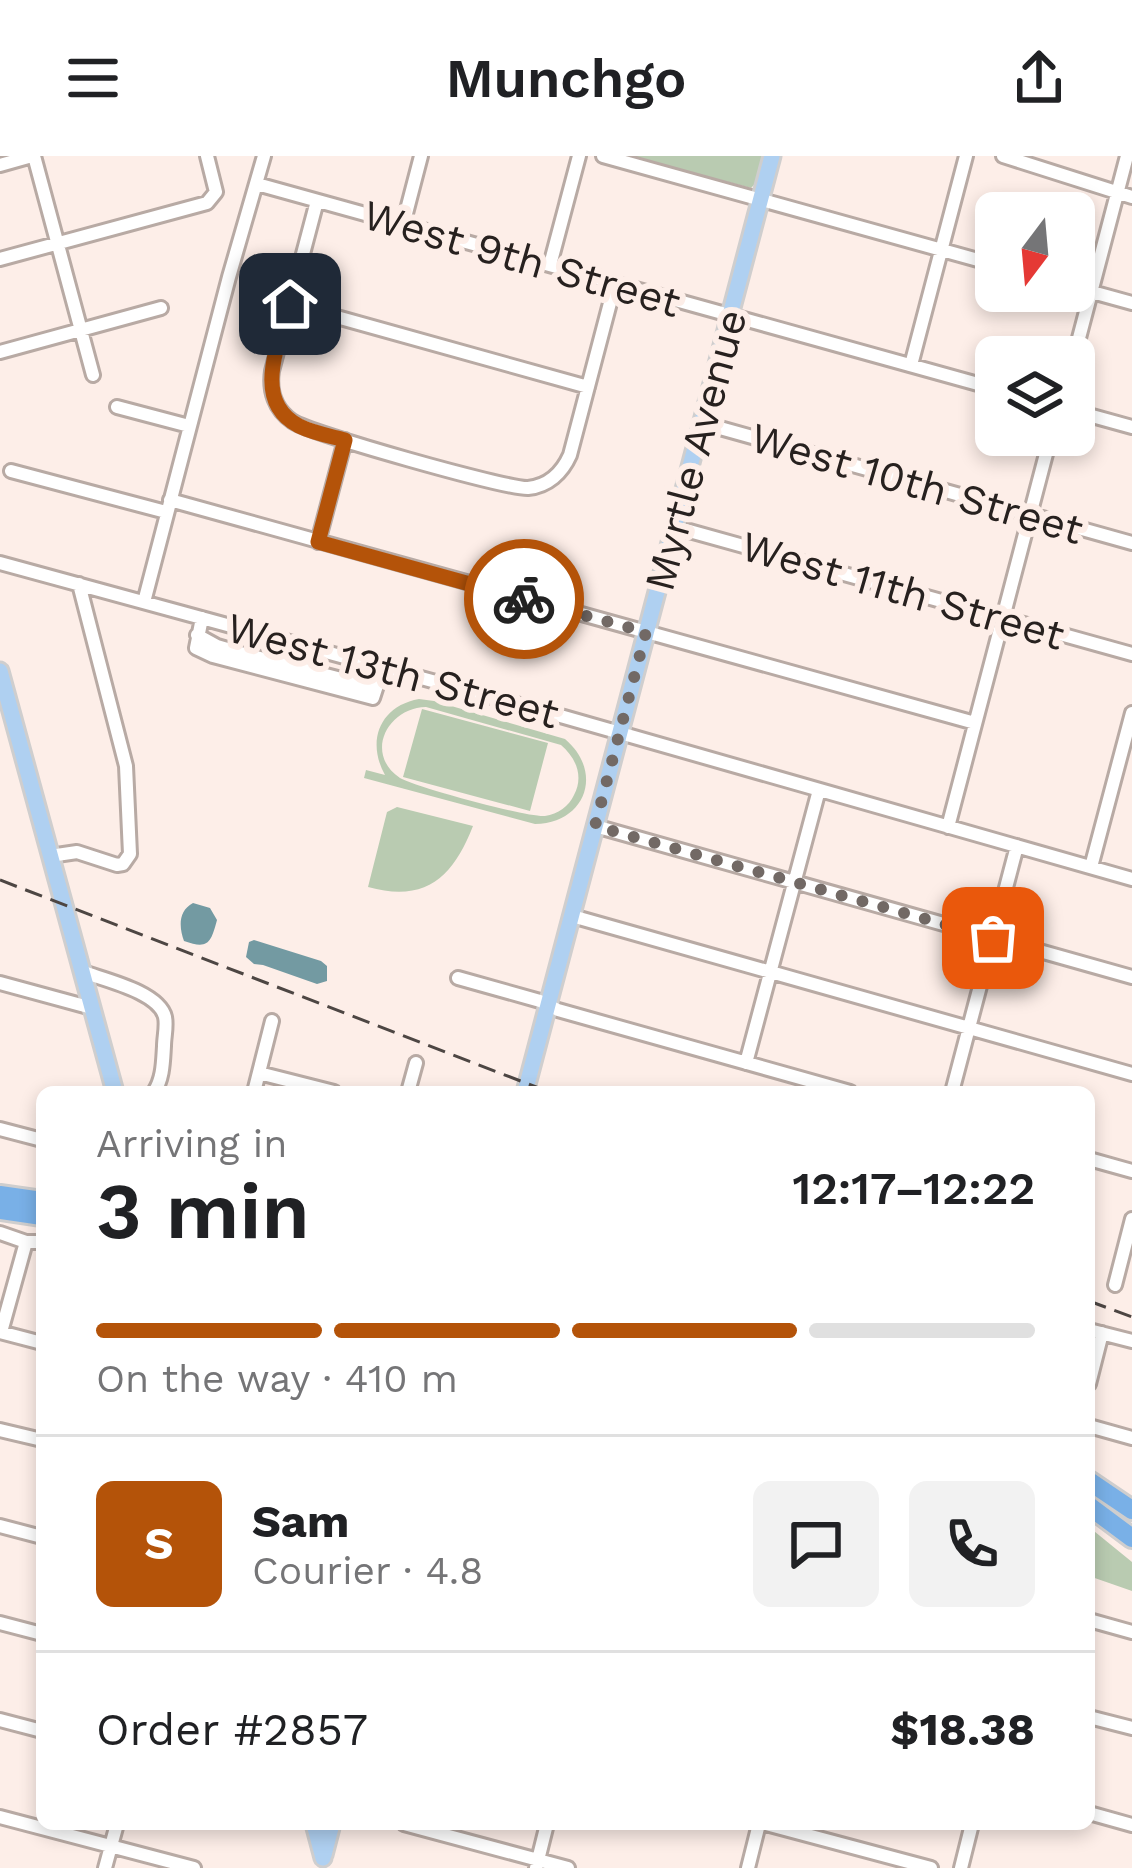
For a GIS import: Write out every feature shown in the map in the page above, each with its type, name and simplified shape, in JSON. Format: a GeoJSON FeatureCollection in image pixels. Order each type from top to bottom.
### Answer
{"type":"FeatureCollection","features":[{"type":"Feature","properties":{"kind":"highway"},"geometry":{"type":"LineString","coordinates":[[0,1210],[36,1215]]}},
{"type":"Feature","properties":{"kind":"highway"},"geometry":{"type":"LineString","coordinates":[[1095,1488],[1128,1507]]}},
{"type":"Feature","properties":{"kind":"highway"},"geometry":{"type":"LineString","coordinates":[[1095,1510],[1132,1538]]}},
{"type":"Feature","properties":{"kind":"main road","name":"Myrtle Avenue"},"geometry":{"type":"LineString","coordinates":[[527,1086],[772,156]]}},
{"type":"Feature","properties":{"kind":"main road"},"geometry":{"type":"LineString","coordinates":[[0,671],[113,1086]]}},
{"type":"Feature","properties":{"kind":"main road"},"geometry":{"type":"LineString","coordinates":[[315,1830],[323,1865]]}},
{"type":"Feature","properties":{"kind":"main road"},"geometry":{"type":"LineString","coordinates":[[323,1865],[331,1830]]}},
{"type":"Feature","properties":{"kind":"street"},"geometry":{"type":"LineString","coordinates":[[0,165],[33,156],[93,375]]}},
{"type":"Feature","properties":{"kind":"street"},"geometry":{"type":"LineString","coordinates":[[0,259],[207,203],[216,188],[207,156]]}},
{"type":"Feature","properties":{"kind":"street"},"geometry":{"type":"LineString","coordinates":[[144,602],[265,156]]}},
{"type":"Feature","properties":{"kind":"street"},"geometry":{"type":"LineString","coordinates":[[403,225],[421,156]]}},
{"type":"Feature","properties":{"kind":"street"},"geometry":{"type":"LineString","coordinates":[[550,266],[579,156]]}},
{"type":"Feature","properties":{"kind":"street"},"geometry":{"type":"LineString","coordinates":[[603,156],[975,260]]}},
{"type":"Feature","properties":{"kind":"street"},"geometry":{"type":"LineString","coordinates":[[911,365],[966,156]]}},
{"type":"Feature","properties":{"kind":"street"},"geometry":{"type":"LineString","coordinates":[[1003,156],[1132,197]]}},
{"type":"Feature","properties":{"kind":"street"},"geometry":{"type":"LineString","coordinates":[[1095,284],[1127,156]]}},
{"type":"Feature","properties":{"kind":"street","name":"West 9th Street"},"geometry":{"type":"LineString","coordinates":[[257,184],[975,383]]}},
{"type":"Feature","properties":{"kind":"street"},"geometry":{"type":"LineString","coordinates":[[317,201],[271,389],[286,417],[303,428],[345,440],[511,486],[532,487],[553,479],[570,455],[615,284]]}},
{"type":"Feature","properties":{"kind":"street"},"geometry":{"type":"LineString","coordinates":[[1095,293],[1132,303]]}},
{"type":"Feature","properties":{"kind":"street"},"geometry":{"type":"LineString","coordinates":[[290,304],[588,387]]}},
{"type":"Feature","properties":{"kind":"street"},"geometry":{"type":"LineString","coordinates":[[0,352],[160,308]]}},
{"type":"Feature","properties":{"kind":"street"},"geometry":{"type":"LineString","coordinates":[[117,407],[190,426]]}},
{"type":"Feature","properties":{"kind":"street"},"geometry":{"type":"LineString","coordinates":[[1095,417],[1132,427]]}},
{"type":"Feature","properties":{"kind":"street","name":"West 10th Street"},"geometry":{"type":"LineString","coordinates":[[702,423],[1132,543]]}},
{"type":"Feature","properties":{"kind":"street"},"geometry":{"type":"LineString","coordinates":[[318,542],[345,440]]}},
{"type":"Feature","properties":{"kind":"street"},"geometry":{"type":"LineString","coordinates":[[949,827],[1045,456]]}},
{"type":"Feature","properties":{"kind":"street"},"geometry":{"type":"LineString","coordinates":[[11,471],[318,542],[975,723]]}},
{"type":"Feature","properties":{"kind":"street","name":"West 11th Street"},"geometry":{"type":"LineString","coordinates":[[675,526],[1132,654]]}},
{"type":"Feature","properties":{"kind":"street","name":"West 13th Street"},"geometry":{"type":"LineString","coordinates":[[0,563],[1132,879]]}},
{"type":"Feature","properties":{"kind":"street"},"geometry":{"type":"LineString","coordinates":[[50,856],[77,852],[117,865],[130,854],[126,766],[79,584]]}},
{"type":"Feature","properties":{"kind":"street"},"geometry":{"type":"LineString","coordinates":[[202,617],[196,648],[213,656],[373,698],[383,667]]}},
{"type":"Feature","properties":{"kind":"street"},"geometry":{"type":"LineString","coordinates":[[1090,867],[1132,713]]}},
{"type":"Feature","properties":{"kind":"street"},"geometry":{"type":"LineString","coordinates":[[746,1063],[819,790]]}},
{"type":"Feature","properties":{"kind":"street"},"geometry":{"type":"LineString","coordinates":[[595,826],[1132,976]]}},
{"type":"Feature","properties":{"kind":"street"},"geometry":{"type":"LineString","coordinates":[[954,1086],[1017,846]]}},
{"type":"Feature","properties":{"kind":"street"},"geometry":{"type":"LineString","coordinates":[[572,916],[1132,1074]]}},
{"type":"Feature","properties":{"kind":"street"},"geometry":{"type":"LineString","coordinates":[[83,972],[151,997],[163,1010],[158,1086]]}},
{"type":"Feature","properties":{"kind":"street"},"geometry":{"type":"LineString","coordinates":[[458,978],[828,1086]]}},
{"type":"Feature","properties":{"kind":"street"},"geometry":{"type":"LineString","coordinates":[[0,983],[92,1008]]}},
{"type":"Feature","properties":{"kind":"street"},"geometry":{"type":"LineString","coordinates":[[256,1086],[272,1021]]}},
{"type":"Feature","properties":{"kind":"street"},"geometry":{"type":"LineString","coordinates":[[410,1086],[416,1063]]}},
{"type":"Feature","properties":{"kind":"street"},"geometry":{"type":"LineString","coordinates":[[259,1072],[312,1086]]}},
{"type":"Feature","properties":{"kind":"street"},"geometry":{"type":"LineString","coordinates":[[0,1129],[36,1138]]}},
{"type":"Feature","properties":{"kind":"street"},"geometry":{"type":"LineString","coordinates":[[1095,1161],[1132,1171]]}},
{"type":"Feature","properties":{"kind":"street"},"geometry":{"type":"LineString","coordinates":[[1115,1285],[1126,1266],[1132,1219]]}},
{"type":"Feature","properties":{"kind":"street"},"geometry":{"type":"LineString","coordinates":[[0,1233],[36,1241]]}},
{"type":"Feature","properties":{"kind":"street"},"geometry":{"type":"LineString","coordinates":[[26,1242],[0,1332],[36,1341]]}},
{"type":"Feature","properties":{"kind":"street"},"geometry":{"type":"LineString","coordinates":[[1096,1331],[1132,1341]]}},
{"type":"Feature","properties":{"kind":"street"},"geometry":{"type":"LineString","coordinates":[[1095,1428],[1132,1438]]}},
{"type":"Feature","properties":{"kind":"street"},"geometry":{"type":"LineString","coordinates":[[0,1430],[36,1439]]}},
{"type":"Feature","properties":{"kind":"street"},"geometry":{"type":"LineString","coordinates":[[0,1526],[36,1535]]}},
{"type":"Feature","properties":{"kind":"street"},"geometry":{"type":"LineString","coordinates":[[1095,1622],[1132,1632]]}},
{"type":"Feature","properties":{"kind":"street"},"geometry":{"type":"LineString","coordinates":[[0,1623],[36,1632]]}},
{"type":"Feature","properties":{"kind":"street"},"geometry":{"type":"LineString","coordinates":[[1095,1719],[1132,1728]]}},
{"type":"Feature","properties":{"kind":"street"},"geometry":{"type":"LineString","coordinates":[[0,1720],[36,1729]]}},
{"type":"Feature","properties":{"kind":"street"},"geometry":{"type":"LineString","coordinates":[[0,1816],[36,1826]]}},
{"type":"Feature","properties":{"kind":"street"},"geometry":{"type":"LineString","coordinates":[[1095,1816],[1132,1825]]}},
{"type":"Feature","properties":{"kind":"street"},"geometry":{"type":"LineString","coordinates":[[52,1830],[194,1868]]}},
{"type":"Feature","properties":{"kind":"street"},"geometry":{"type":"LineString","coordinates":[[105,1868],[115,1830]]}},
{"type":"Feature","properties":{"kind":"street"},"geometry":{"type":"LineString","coordinates":[[424,1830],[537,1864],[568,1868]]}},
{"type":"Feature","properties":{"kind":"street"},"geometry":{"type":"LineString","coordinates":[[537,1864],[546,1830]]}},
{"type":"Feature","properties":{"kind":"street"},"geometry":{"type":"LineString","coordinates":[[748,1868],[761,1830]]}},
{"type":"Feature","properties":{"kind":"street"},"geometry":{"type":"LineString","coordinates":[[786,1830],[931,1868]]}},
{"type":"Feature","properties":{"kind":"street"},"geometry":{"type":"LineString","coordinates":[[961,1868],[970,1830]]}},
{"type":"Feature","properties":{"kind":"green space"},"geometry":{"type":"Polygon","coordinates":[[[630,156],[765,156],[759,180],[751,188],[630,156]]]}},
{"type":"Feature","properties":{"kind":"green space"},"geometry":{"type":"Polygon","coordinates":[[[434,701],[565,739],[584,766],[584,794],[567,815],[535,824],[364,778],[366,770],[385,775],[377,750],[380,727],[406,703],[434,701]],[[426,707],[400,715],[382,745],[389,768],[400,778],[448,795],[545,816],[566,806],[577,788],[577,768],[561,745],[426,707]]]}},
{"type":"Feature","properties":{"kind":"green space"},"geometry":{"type":"Polygon","coordinates":[[[422,709],[548,743],[530,811],[403,777],[422,709]]]}},
{"type":"Feature","properties":{"kind":"green space"},"geometry":{"type":"Polygon","coordinates":[[[397,807],[473,826],[456,859],[435,882],[406,891],[368,887],[387,812],[397,807]]]}},
{"type":"Feature","properties":{"kind":"green space"},"geometry":{"type":"Polygon","coordinates":[[[1095,1532],[1132,1562],[1132,1591],[1095,1578],[1095,1532]]]}},
{"type":"Feature","properties":{"kind":"water"},"geometry":{"type":"Polygon","coordinates":[[[193,903],[210,908],[217,920],[211,939],[204,944],[184,941],[182,936],[182,915],[193,903]]]}},
{"type":"Feature","properties":{"kind":"water"},"geometry":{"type":"Polygon","coordinates":[[[249,942],[321,961],[327,966],[327,981],[317,984],[254,964],[246,957],[249,942]]]}},
{"type":"Feature","properties":{"kind":"railway"},"geometry":{"type":"LineString","coordinates":[[0,880],[533,1086]]}},
{"type":"Feature","properties":{"kind":"railway"},"geometry":{"type":"LineString","coordinates":[[1095,1303],[1132,1317]]}},
{"type":"Feature","properties":{"kind":"way so far"},"geometry":{"type":"LineString","coordinates":[[524,599],[646,632],[595,826],[993,938]]}},
{"type":"Feature","properties":{"kind":"route"},"geometry":{"type":"LineString","coordinates":[[290,304],[270,379],[275,400],[286,417],[303,428],[345,440],[318,542],[524,599]]}}]}
